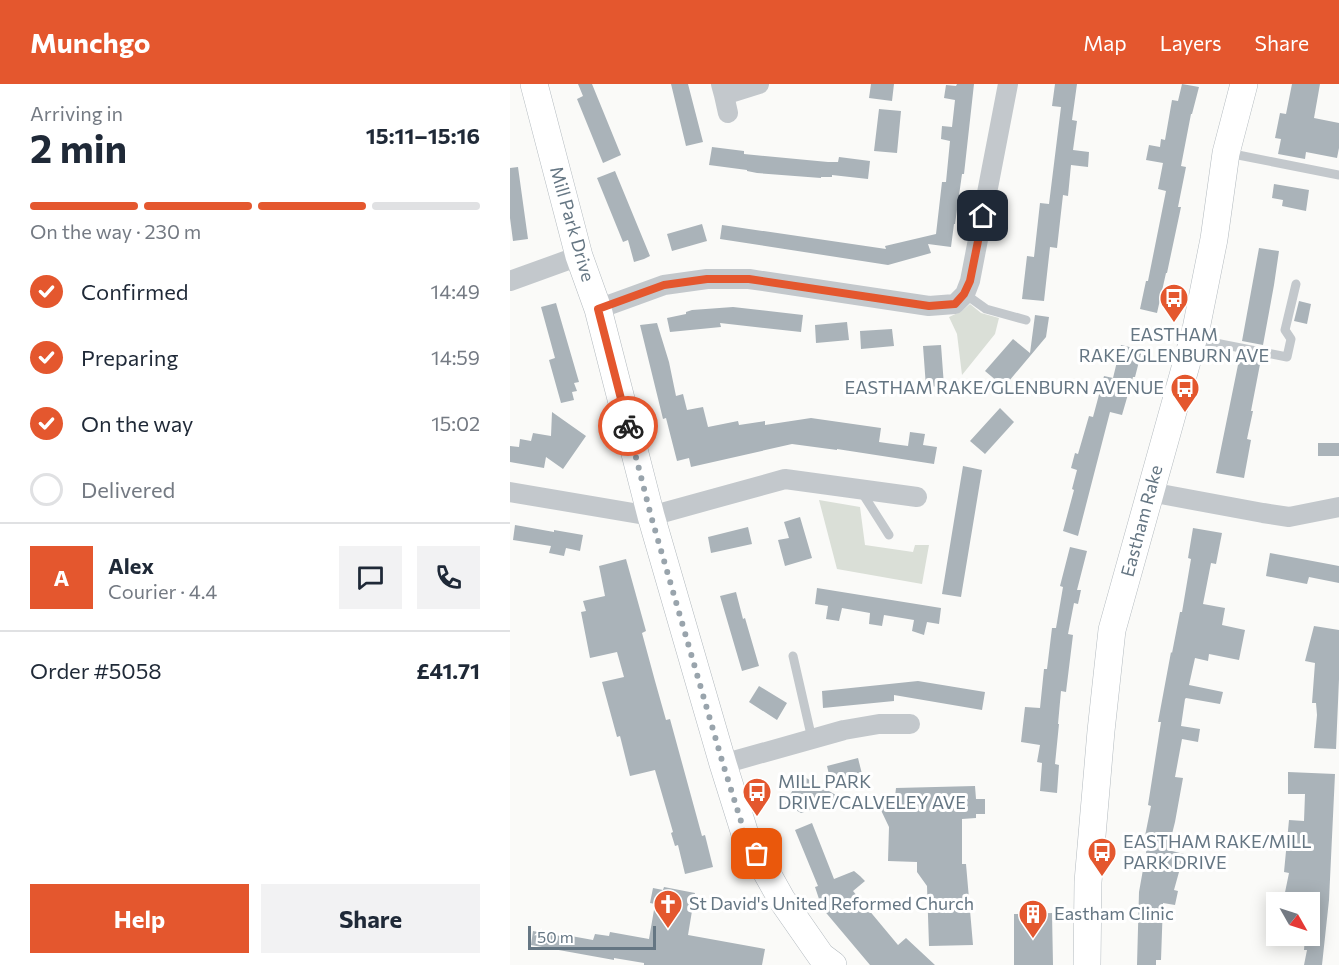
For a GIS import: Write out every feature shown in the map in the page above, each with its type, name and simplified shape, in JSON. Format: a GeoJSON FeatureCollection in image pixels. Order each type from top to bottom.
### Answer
{"type":"FeatureCollection","features":[{"type":"Feature","properties":{"kind":"street","name":"Mill Park Drive"},"geometry":{"type":"LineString","coordinates":[[534,84],[579,256],[598,309],[651,516],[745,834],[782,900],[824,962]]}},
{"type":"Feature","properties":{"kind":"street"},"geometry":{"type":"LineString","coordinates":[[724,97],[759,84]]}},
{"type":"Feature","properties":{"kind":"street"},"geometry":{"type":"LineString","coordinates":[[598,309],[664,285],[707,279],[749,279],[929,306],[955,304],[964,294],[970,281],[1008,84]]}},
{"type":"Feature","properties":{"kind":"street","name":"Eastham Rake"},"geometry":{"type":"LineString","coordinates":[[1087,965],[1088,882],[1112,630],[1193,338],[1214,239],[1226,153],[1244,84]]}},
{"type":"Feature","properties":{"kind":"street"},"geometry":{"type":"LineString","coordinates":[[510,281],[579,256]]}},
{"type":"Feature","properties":{"kind":"street"},"geometry":{"type":"LineString","coordinates":[[510,492],[651,516],[785,479],[917,497]]}},
{"type":"Feature","properties":{"kind":"street"},"geometry":{"type":"LineString","coordinates":[[1150,492],[1289,517],[1339,508]]}},
{"type":"Feature","properties":{"kind":"street"},"geometry":{"type":"LineString","coordinates":[[723,764],[844,730],[879,724],[910,724]]}},
{"type":"Feature","properties":{"kind":"lane"},"geometry":{"type":"LineString","coordinates":[[1226,153],[1339,175]]}},
{"type":"Feature","properties":{"kind":"lane"},"geometry":{"type":"LineString","coordinates":[[1193,338],[1287,357],[1291,339],[1285,330],[1296,284]]}},
{"type":"Feature","properties":{"kind":"lane"},"geometry":{"type":"LineString","coordinates":[[964,294],[986,309],[1026,320]]}},
{"type":"Feature","properties":{"kind":"lane"},"geometry":{"type":"LineString","coordinates":[[860,489],[889,535]]}},
{"type":"Feature","properties":{"kind":"lane"},"geometry":{"type":"LineString","coordinates":[[793,656],[812,739]]}},
{"type":"Feature","properties":{"kind":"shaded area"},"geometry":{"type":"Polygon","coordinates":[[[970,304],[981,313],[999,318],[995,334],[962,375],[957,334],[949,317],[970,304]]]}},
{"type":"Feature","properties":{"kind":"shaded area"},"geometry":{"type":"Polygon","coordinates":[[[819,500],[860,507],[865,545],[913,552],[915,545],[929,545],[922,584],[837,569],[819,500]]]}},
{"type":"Feature","properties":{"kind":"building"},"geometry":{"type":"Polygon","coordinates":[[[578,84],[592,84],[621,155],[603,163],[577,99],[583,96],[578,84]]]}},
{"type":"Feature","properties":{"kind":"building"},"geometry":{"type":"Polygon","coordinates":[[[671,84],[688,84],[703,142],[686,146],[671,84]]]}},
{"type":"Feature","properties":{"kind":"building"},"geometry":{"type":"Polygon","coordinates":[[[871,84],[894,84],[892,101],[869,98],[871,84]]]}},
{"type":"Feature","properties":{"kind":"building"},"geometry":{"type":"Polygon","coordinates":[[[957,84],[974,84],[964,174],[962,174],[951,247],[928,244],[931,253],[888,265],[720,239],[722,225],[886,249],[885,246],[936,234],[942,182],[946,182],[950,141],[941,139],[942,126],[952,127],[955,100],[944,98],[946,85],[956,86],[957,84]]]}},
{"type":"Feature","properties":{"kind":"building"},"geometry":{"type":"Polygon","coordinates":[[[1055,84],[1077,84],[1072,120],[1077,121],[1073,150],[1089,152],[1088,167],[1071,165],[1068,196],[1063,195],[1057,248],[1050,247],[1044,301],[1022,299],[1027,256],[1034,257],[1040,203],[1049,204],[1061,107],[1052,106],[1055,84]]]}},
{"type":"Feature","properties":{"kind":"building"},"geometry":{"type":"Polygon","coordinates":[[[1182,84],[1199,87],[1191,114],[1181,166],[1186,167],[1178,207],[1181,207],[1157,313],[1140,309],[1166,191],[1158,189],[1163,163],[1146,160],[1149,145],[1160,147],[1161,139],[1165,140],[1172,100],[1178,101],[1182,84]]]}},
{"type":"Feature","properties":{"kind":"building"},"geometry":{"type":"Polygon","coordinates":[[[1292,84],[1320,84],[1314,118],[1339,123],[1337,158],[1306,152],[1305,159],[1278,154],[1281,139],[1275,138],[1280,113],[1286,114],[1292,84]]]}},
{"type":"Feature","properties":{"kind":"building"},"geometry":{"type":"Polygon","coordinates":[[[879,109],[901,111],[897,153],[874,151],[879,109]]]}},
{"type":"Feature","properties":{"kind":"building"},"geometry":{"type":"Polygon","coordinates":[[[712,147],[744,151],[744,154],[828,162],[838,162],[839,157],[870,161],[868,179],[832,175],[832,177],[821,178],[757,173],[709,165],[712,147]]]}},
{"type":"Feature","properties":{"kind":"building"},"geometry":{"type":"Polygon","coordinates":[[[518,167],[528,239],[513,241],[510,218],[510,168],[518,167]]]}},
{"type":"Feature","properties":{"kind":"building"},"geometry":{"type":"Polygon","coordinates":[[[615,171],[650,256],[634,262],[628,240],[623,242],[597,178],[615,171]]]}},
{"type":"Feature","properties":{"kind":"building"},"geometry":{"type":"Polygon","coordinates":[[[1274,184],[1309,190],[1306,211],[1282,206],[1283,200],[1272,198],[1274,184]]]}},
{"type":"Feature","properties":{"kind":"building"},"geometry":{"type":"Polygon","coordinates":[[[702,224],[707,241],[672,251],[667,234],[702,224]]]}},
{"type":"Feature","properties":{"kind":"building"},"geometry":{"type":"Polygon","coordinates":[[[1259,248],[1279,251],[1263,345],[1242,341],[1259,248]]]}},
{"type":"Feature","properties":{"kind":"building"},"geometry":{"type":"Polygon","coordinates":[[[1299,301],[1311,304],[1307,324],[1294,321],[1299,301]]]}},
{"type":"Feature","properties":{"kind":"building"},"geometry":{"type":"Polygon","coordinates":[[[556,303],[579,382],[574,383],[577,391],[572,392],[574,400],[561,403],[549,360],[555,358],[541,307],[556,303]]]}},
{"type":"Feature","properties":{"kind":"building"},"geometry":{"type":"Polygon","coordinates":[[[733,307],[803,315],[801,332],[720,323],[721,327],[670,332],[667,318],[686,314],[692,310],[733,307]]]}},
{"type":"Feature","properties":{"kind":"building"},"geometry":{"type":"Polygon","coordinates":[[[1035,315],[1049,317],[1046,337],[1004,387],[985,371],[1013,339],[1030,353],[1035,315]]]}},
{"type":"Feature","properties":{"kind":"building"},"geometry":{"type":"Polygon","coordinates":[[[847,322],[849,340],[816,343],[815,325],[847,322]]]}},
{"type":"Feature","properties":{"kind":"building"},"geometry":{"type":"Polygon","coordinates":[[[657,323],[676,396],[683,394],[687,410],[703,407],[708,427],[738,421],[739,425],[765,421],[765,425],[811,418],[881,428],[879,442],[908,446],[910,432],[925,434],[923,445],[937,447],[934,464],[792,444],[691,467],[689,458],[677,461],[666,418],[663,419],[640,325],[657,323]]]}},
{"type":"Feature","properties":{"kind":"building"},"geometry":{"type":"Polygon","coordinates":[[[892,329],[894,346],[861,349],[860,331],[892,329]]]}},
{"type":"Feature","properties":{"kind":"building"},"geometry":{"type":"Polygon","coordinates":[[[941,345],[944,386],[926,387],[923,346],[941,345]]]}},
{"type":"Feature","properties":{"kind":"building"},"geometry":{"type":"Polygon","coordinates":[[[1121,345],[1142,350],[1122,415],[1110,412],[1078,536],[1063,531],[1077,470],[1071,468],[1075,453],[1078,454],[1089,416],[1093,417],[1104,376],[1113,378],[1121,345]]]}},
{"type":"Feature","properties":{"kind":"building"},"geometry":{"type":"Polygon","coordinates":[[[1240,355],[1261,359],[1247,439],[1251,440],[1244,478],[1216,473],[1240,355]]]}},
{"type":"Feature","properties":{"kind":"building"},"geometry":{"type":"Polygon","coordinates":[[[1000,408],[1014,422],[985,454],[970,441],[1000,408]]]}},
{"type":"Feature","properties":{"kind":"building"},"geometry":{"type":"Polygon","coordinates":[[[552,412],[586,436],[563,469],[546,457],[544,468],[510,462],[510,446],[519,447],[520,439],[531,441],[533,433],[551,436],[552,412]]]}},
{"type":"Feature","properties":{"kind":"building"},"geometry":{"type":"Polygon","coordinates":[[[1318,443],[1339,443],[1339,456],[1318,456],[1318,443]]]}},
{"type":"Feature","properties":{"kind":"building"},"geometry":{"type":"Polygon","coordinates":[[[963,466],[982,470],[961,597],[942,594],[963,466]]]}},
{"type":"Feature","properties":{"kind":"building"},"geometry":{"type":"Polygon","coordinates":[[[800,517],[812,558],[785,566],[778,540],[789,538],[784,522],[800,517]]]}},
{"type":"Feature","properties":{"kind":"building"},"geometry":{"type":"Polygon","coordinates":[[[515,525],[583,535],[580,551],[566,548],[564,556],[549,553],[551,546],[513,540],[515,525]]]}},
{"type":"Feature","properties":{"kind":"building"},"geometry":{"type":"Polygon","coordinates":[[[748,527],[752,544],[711,553],[708,537],[748,527]]]}},
{"type":"Feature","properties":{"kind":"building"},"geometry":{"type":"Polygon","coordinates":[[[1193,528],[1222,533],[1216,564],[1211,563],[1203,604],[1225,608],[1222,625],[1245,630],[1239,660],[1209,654],[1208,661],[1195,658],[1189,685],[1223,692],[1220,704],[1185,699],[1181,726],[1200,729],[1198,742],[1182,739],[1175,777],[1183,778],[1168,850],[1184,854],[1174,890],[1178,891],[1175,905],[1163,903],[1161,960],[1156,960],[1156,965],[1137,965],[1139,892],[1147,847],[1143,846],[1151,806],[1148,805],[1161,722],[1158,722],[1171,652],[1180,612],[1182,612],[1191,559],[1188,558],[1193,528]]]}},
{"type":"Feature","properties":{"kind":"building"},"geometry":{"type":"Polygon","coordinates":[[[1070,547],[1087,551],[1077,590],[1081,590],[1078,604],[1074,603],[1068,634],[1073,635],[1066,692],[1061,691],[1055,764],[1059,765],[1057,793],[1040,791],[1042,763],[1037,762],[1040,745],[1021,742],[1025,707],[1040,708],[1044,669],[1047,669],[1052,628],[1056,628],[1063,587],[1060,586],[1070,547]]]}},
{"type":"Feature","properties":{"kind":"building"},"geometry":{"type":"Polygon","coordinates":[[[1270,553],[1339,566],[1339,583],[1309,577],[1307,584],[1266,576],[1270,553]]]}},
{"type":"Feature","properties":{"kind":"building"},"geometry":{"type":"Polygon","coordinates":[[[626,559],[646,631],[642,633],[666,720],[670,719],[702,836],[705,835],[713,867],[685,874],[678,845],[675,846],[671,833],[673,832],[655,770],[630,776],[620,736],[617,737],[602,682],[624,677],[617,652],[590,658],[581,612],[586,611],[583,601],[605,596],[599,566],[626,559]]]}},
{"type":"Feature","properties":{"kind":"building"},"geometry":{"type":"Polygon","coordinates":[[[817,588],[941,608],[939,624],[927,622],[924,635],[912,631],[914,620],[884,615],[882,626],[869,624],[870,613],[842,608],[839,621],[826,619],[828,606],[815,604],[817,588]]]}},
{"type":"Feature","properties":{"kind":"building"},"geometry":{"type":"Polygon","coordinates":[[[736,592],[759,666],[742,671],[720,596],[736,592]]]}},
{"type":"Feature","properties":{"kind":"building"},"geometry":{"type":"Polygon","coordinates":[[[1314,626],[1339,630],[1336,749],[1314,748],[1317,715],[1316,703],[1312,703],[1315,663],[1305,661],[1314,626]]]}},
{"type":"Feature","properties":{"kind":"building"},"geometry":{"type":"Polygon","coordinates":[[[918,681],[985,692],[982,710],[894,695],[894,701],[823,708],[822,691],[918,681]]]}},
{"type":"Feature","properties":{"kind":"building"},"geometry":{"type":"Polygon","coordinates":[[[759,686],[787,703],[777,720],[749,702],[759,686]]]}},
{"type":"Feature","properties":{"kind":"building"},"geometry":{"type":"Polygon","coordinates":[[[858,758],[862,774],[831,783],[827,766],[858,758]]]}},
{"type":"Feature","properties":{"kind":"building"},"geometry":{"type":"Polygon","coordinates":[[[1288,772],[1335,774],[1329,900],[1322,965],[1304,965],[1307,950],[1304,950],[1304,946],[1320,946],[1320,892],[1285,892],[1289,873],[1284,872],[1289,820],[1304,821],[1305,794],[1288,794],[1288,772]]]}},
{"type":"Feature","properties":{"kind":"building"},"geometry":{"type":"Polygon","coordinates":[[[801,775],[843,799],[801,813],[785,804],[801,775]]]}},
{"type":"Feature","properties":{"kind":"building"},"geometry":{"type":"Polygon","coordinates":[[[975,786],[976,799],[985,799],[985,814],[976,814],[976,818],[962,819],[962,864],[966,864],[973,945],[929,946],[927,886],[917,872],[917,862],[888,861],[889,827],[879,806],[889,804],[888,798],[895,797],[896,788],[975,786]]]}},
{"type":"Feature","properties":{"kind":"building"},"geometry":{"type":"Polygon","coordinates":[[[812,823],[834,879],[854,871],[860,876],[865,881],[853,891],[898,945],[906,938],[935,965],[870,965],[822,908],[815,887],[818,886],[795,830],[812,823]]]}},
{"type":"Feature","properties":{"kind":"building","name":"St David's United Reformed Church"},"geometry":{"type":"Polygon","coordinates":[[[664,887],[695,893],[688,935],[765,949],[762,965],[644,965],[644,963],[531,945],[533,931],[593,940],[595,934],[609,936],[610,932],[649,939],[655,904],[650,903],[653,888],[663,890],[664,887]]]}},
{"type":"Feature","properties":{"kind":"building","name":"Eastham Clinic"},"geometry":{"type":"Polygon","coordinates":[[[1052,913],[1053,965],[1014,965],[1014,914],[1052,913]]]}},
{"type":"Feature","properties":{"kind":"way so far"},"geometry":{"type":"LineString","coordinates":[[628,426],[651,516],[723,764],[745,834],[757,854]]}},
{"type":"Feature","properties":{"kind":"place","name":"EASTHAM RAKE/GLENBURN AVE"},"geometry":{"type":"Point","coordinates":[1174,324]}},
{"type":"Feature","properties":{"kind":"place","name":"EASTHAM RAKE/GLENBURN AVENUE"},"geometry":{"type":"Point","coordinates":[1185,414]}},
{"type":"Feature","properties":{"kind":"place","name":"MILL PARK DRIVE/CALVELEY AVE"},"geometry":{"type":"Point","coordinates":[757,818]}},
{"type":"Feature","properties":{"kind":"place","name":"EASTHAM RAKE/MILL PARK DRIVE"},"geometry":{"type":"Point","coordinates":[1102,878]}},
{"type":"Feature","properties":{"kind":"place","name":"St David's United Reformed Church"},"geometry":{"type":"Point","coordinates":[668,930]}},
{"type":"Feature","properties":{"kind":"place","name":"Eastham Clinic"},"geometry":{"type":"Point","coordinates":[1033,940]}},
{"type":"Feature","properties":{"kind":"route"},"geometry":{"type":"LineString","coordinates":[[628,426],[598,309],[664,285],[707,279],[749,279],[929,306],[955,304],[964,294],[970,281],[983,216]]}}]}
